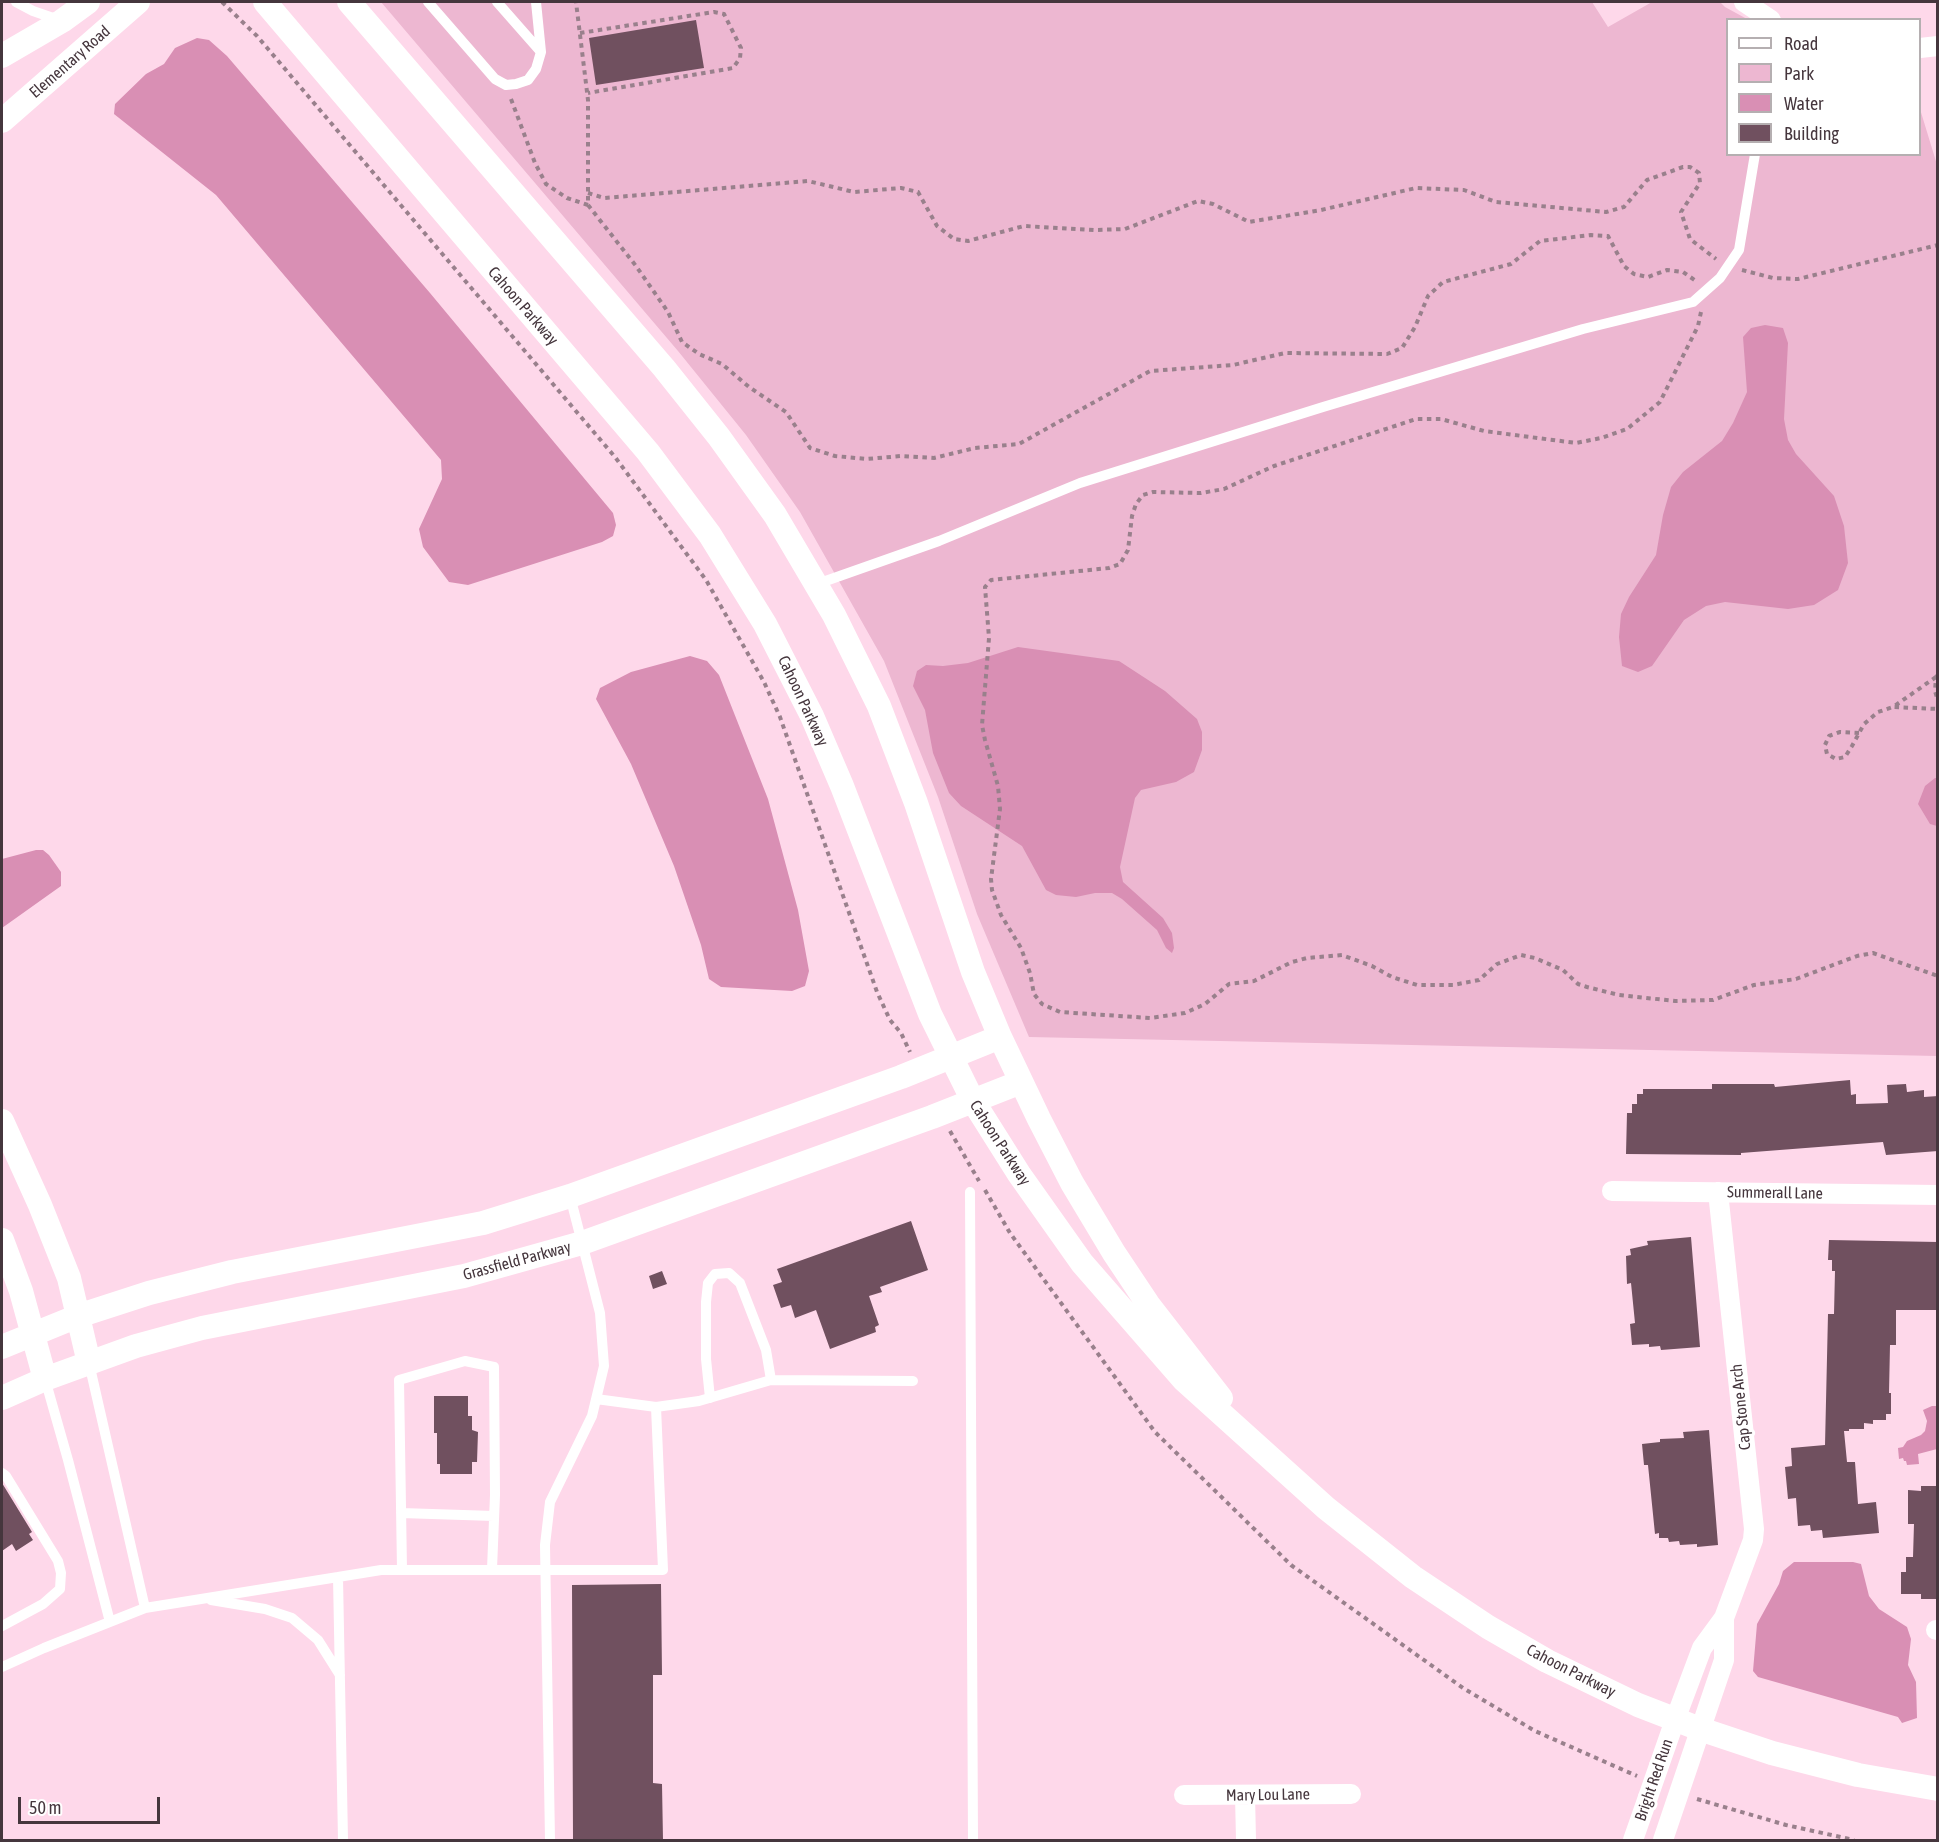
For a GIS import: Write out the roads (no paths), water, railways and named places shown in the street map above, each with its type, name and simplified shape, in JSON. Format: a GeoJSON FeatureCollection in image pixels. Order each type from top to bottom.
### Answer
{"type":"FeatureCollection","features":[{"type":"Feature","properties":{"kind":"street","name":"Elementary Road"},"geometry":{"type":"LineString","coordinates":[[2,56],[62,21],[88,2]]}},
{"type":"Feature","properties":{"kind":"street","name":"Elementary Road"},"geometry":{"type":"LineString","coordinates":[[2,121],[138,2]]}},
{"type":"Feature","properties":{"kind":"street","name":"Cahoon Parkway"},"geometry":{"type":"LineString","coordinates":[[265,2],[648,452],[691,508],[729,564],[765,624],[812,716],[842,786],[904,952],[950,1058],[973,1101],[1018,1173],[1082,1263],[1184,1380],[1326,1508],[1413,1577],[1488,1627],[1595,1685],[1675,1720],[1812,1764],[1938,1789]]}},
{"type":"Feature","properties":{"kind":"street","name":"Cahoon Parkway"},"geometry":{"type":"LineString","coordinates":[[349,2],[671,376],[719,436],[775,515],[850,644],[892,738],[959,933],[1000,1037],[1072,1183],[1148,1304],[1258,1445]]}},
{"type":"Feature","properties":{"kind":"street"},"geometry":{"type":"LineString","coordinates":[[1744,2],[1769,18]]}},
{"type":"Feature","properties":{"kind":"street"},"geometry":{"type":"LineString","coordinates":[[1921,48],[1938,46]]}},
{"type":"Feature","properties":{"kind":"street"},"geometry":{"type":"LineString","coordinates":[[2,1347],[78,1316],[149,1293],[206,1278],[483,1223],[570,1196],[901,1077],[1000,1037]]}},
{"type":"Feature","properties":{"kind":"street","name":"Grassfield Parkway"},"geometry":{"type":"LineString","coordinates":[[2,1398],[45,1379],[136,1346],[224,1322],[464,1276],[582,1243],[1021,1082]]}},
{"type":"Feature","properties":{"kind":"street"},"geometry":{"type":"LineString","coordinates":[[2,1120],[40,1205],[69,1278],[89,1363]]}},
{"type":"Feature","properties":{"kind":"street","name":"Summerall Lane"},"geometry":{"type":"LineString","coordinates":[[1612,1191],[1938,1195]]}},
{"type":"Feature","properties":{"kind":"street","name":"Cap Stone Arch"},"geometry":{"type":"LineString","coordinates":[[1675,1720],[1702,1648],[1724,1618],[1750,1550],[1754,1529],[1718,1192]]}},
{"type":"Feature","properties":{"kind":"street"},"geometry":{"type":"LineString","coordinates":[[2,1240],[21,1291],[45,1379]]}},
{"type":"Feature","properties":{"kind":"street","name":"Cap Stone Arch"},"geometry":{"type":"LineString","coordinates":[[1700,1729],[1724,1660],[1724,1618]]}},
{"type":"Feature","properties":{"kind":"street","name":"Bright Red Run"},"geometry":{"type":"LineString","coordinates":[[1633,1840],[1675,1720]]}},
{"type":"Feature","properties":{"kind":"street","name":"Bright Red Run"},"geometry":{"type":"LineString","coordinates":[[1663,1840],[1700,1729]]}},
{"type":"Feature","properties":{"kind":"street","name":"Mary Lou Lane"},"geometry":{"type":"LineString","coordinates":[[1184,1795],[1351,1794]]}},
{"type":"Feature","properties":{"kind":"street"},"geometry":{"type":"LineString","coordinates":[[1245,1795],[1246,1840]]}},
{"type":"Feature","properties":{"kind":"lane"},"geometry":{"type":"LineString","coordinates":[[16,2],[33,11],[62,21]]}},
{"type":"Feature","properties":{"kind":"lane"},"geometry":{"type":"LineString","coordinates":[[428,2],[495,79],[506,85],[528,80],[536,69],[541,52],[536,2]]}},
{"type":"Feature","properties":{"kind":"lane"},"geometry":{"type":"LineString","coordinates":[[497,2],[541,52]]}},
{"type":"Feature","properties":{"kind":"lane"},"geometry":{"type":"LineString","coordinates":[[817,584],[939,541],[1080,483],[1584,329],[1693,302],[1720,278],[1739,250],[1755,156]]}},
{"type":"Feature","properties":{"kind":"lane"},"geometry":{"type":"LineString","coordinates":[[970,1192],[973,1840]]}},
{"type":"Feature","properties":{"kind":"lane"},"geometry":{"type":"LineString","coordinates":[[550,1840],[545,1545],[550,1502],[592,1416],[604,1366],[600,1313],[570,1196]]}},
{"type":"Feature","properties":{"kind":"lane"},"geometry":{"type":"LineString","coordinates":[[710,1398],[706,1359],[706,1302],[708,1283],[715,1274],[729,1273],[740,1282],[766,1350],[771,1380]]}},
{"type":"Feature","properties":{"kind":"lane"},"geometry":{"type":"LineString","coordinates":[[402,1570],[399,1380],[465,1361],[494,1367],[492,1569]]}},
{"type":"Feature","properties":{"kind":"lane"},"geometry":{"type":"LineString","coordinates":[[89,1363],[145,1608]]}},
{"type":"Feature","properties":{"kind":"lane"},"geometry":{"type":"LineString","coordinates":[[45,1379],[110,1622]]}},
{"type":"Feature","properties":{"kind":"lane"},"geometry":{"type":"LineString","coordinates":[[596,1400],[656,1407],[710,1398],[771,1380],[913,1381]]}},
{"type":"Feature","properties":{"kind":"lane"},"geometry":{"type":"LineString","coordinates":[[2,1667],[145,1608],[381,1570],[663,1570],[656,1407]]}},
{"type":"Feature","properties":{"kind":"lane"},"geometry":{"type":"LineString","coordinates":[[2,1473],[58,1561],[61,1573],[60,1589],[43,1604],[2,1626]]}},
{"type":"Feature","properties":{"kind":"lane"},"geometry":{"type":"LineString","coordinates":[[401,1513],[494,1515]]}},
{"type":"Feature","properties":{"kind":"lane"},"geometry":{"type":"LineString","coordinates":[[338,1577],[343,1840]]}},
{"type":"Feature","properties":{"kind":"lane"},"geometry":{"type":"LineString","coordinates":[[203,1599],[265,1609],[292,1618],[318,1640],[340,1675]]}},
{"type":"Feature","properties":{"kind":"water"},"geometry":{"type":"Polygon","coordinates":[[[197,38],[209,40],[227,56],[430,293],[613,513],[616,525],[613,536],[602,542],[468,585],[449,582],[423,547],[419,529],[442,479],[441,460],[216,195],[114,114],[115,104],[146,74],[164,64],[175,48],[197,38]]]}},
{"type":"Feature","properties":{"kind":"water"},"geometry":{"type":"Polygon","coordinates":[[[1765,325],[1783,328],[1788,343],[1784,419],[1788,440],[1796,454],[1834,496],[1844,526],[1848,563],[1838,590],[1814,605],[1788,609],[1725,602],[1706,606],[1684,620],[1652,666],[1638,672],[1622,666],[1619,637],[1621,614],[1656,555],[1671,487],[1683,472],[1722,441],[1733,423],[1747,392],[1743,337],[1751,328],[1765,325]]]}},
{"type":"Feature","properties":{"kind":"water"},"geometry":{"type":"Polygon","coordinates":[[[1018,647],[1119,661],[1165,691],[1197,719],[1202,732],[1202,750],[1194,772],[1176,782],[1141,790],[1135,798],[1120,867],[1123,882],[1163,918],[1172,933],[1174,948],[1172,953],[1166,948],[1157,930],[1112,893],[1095,893],[1076,897],[1056,895],[1046,890],[1022,846],[961,806],[949,793],[933,753],[925,710],[913,686],[917,671],[926,665],[943,666],[968,663],[1018,647]]]}},
{"type":"Feature","properties":{"kind":"water"},"geometry":{"type":"Polygon","coordinates":[[[690,656],[707,661],[719,675],[768,799],[798,910],[809,971],[805,986],[792,991],[721,987],[709,979],[701,945],[674,866],[631,764],[596,699],[600,688],[631,672],[690,656]]]}},
{"type":"Feature","properties":{"kind":"water"},"geometry":{"type":"Polygon","coordinates":[[[1937,778],[1937,826],[1930,824],[1918,804],[1925,786],[1937,778]]]}},
{"type":"Feature","properties":{"kind":"water"},"geometry":{"type":"Polygon","coordinates":[[[43,850],[49,855],[61,872],[61,886],[2,928],[2,859],[43,850]]]}},
{"type":"Feature","properties":{"kind":"water"},"geometry":{"type":"Polygon","coordinates":[[[1937,1406],[1937,1449],[1918,1454],[1919,1464],[1907,1465],[1903,1458],[1899,1459],[1898,1448],[1903,1447],[1907,1441],[1925,1431],[1927,1421],[1923,1410],[1937,1406]]]}},
{"type":"Feature","properties":{"kind":"water"},"geometry":{"type":"Polygon","coordinates":[[[1794,1562],[1861,1564],[1869,1596],[1879,1609],[1907,1627],[1911,1639],[1908,1665],[1916,1682],[1917,1718],[1902,1723],[1898,1717],[1758,1677],[1753,1671],[1757,1624],[1779,1584],[1783,1571],[1794,1562]]]}}]}
